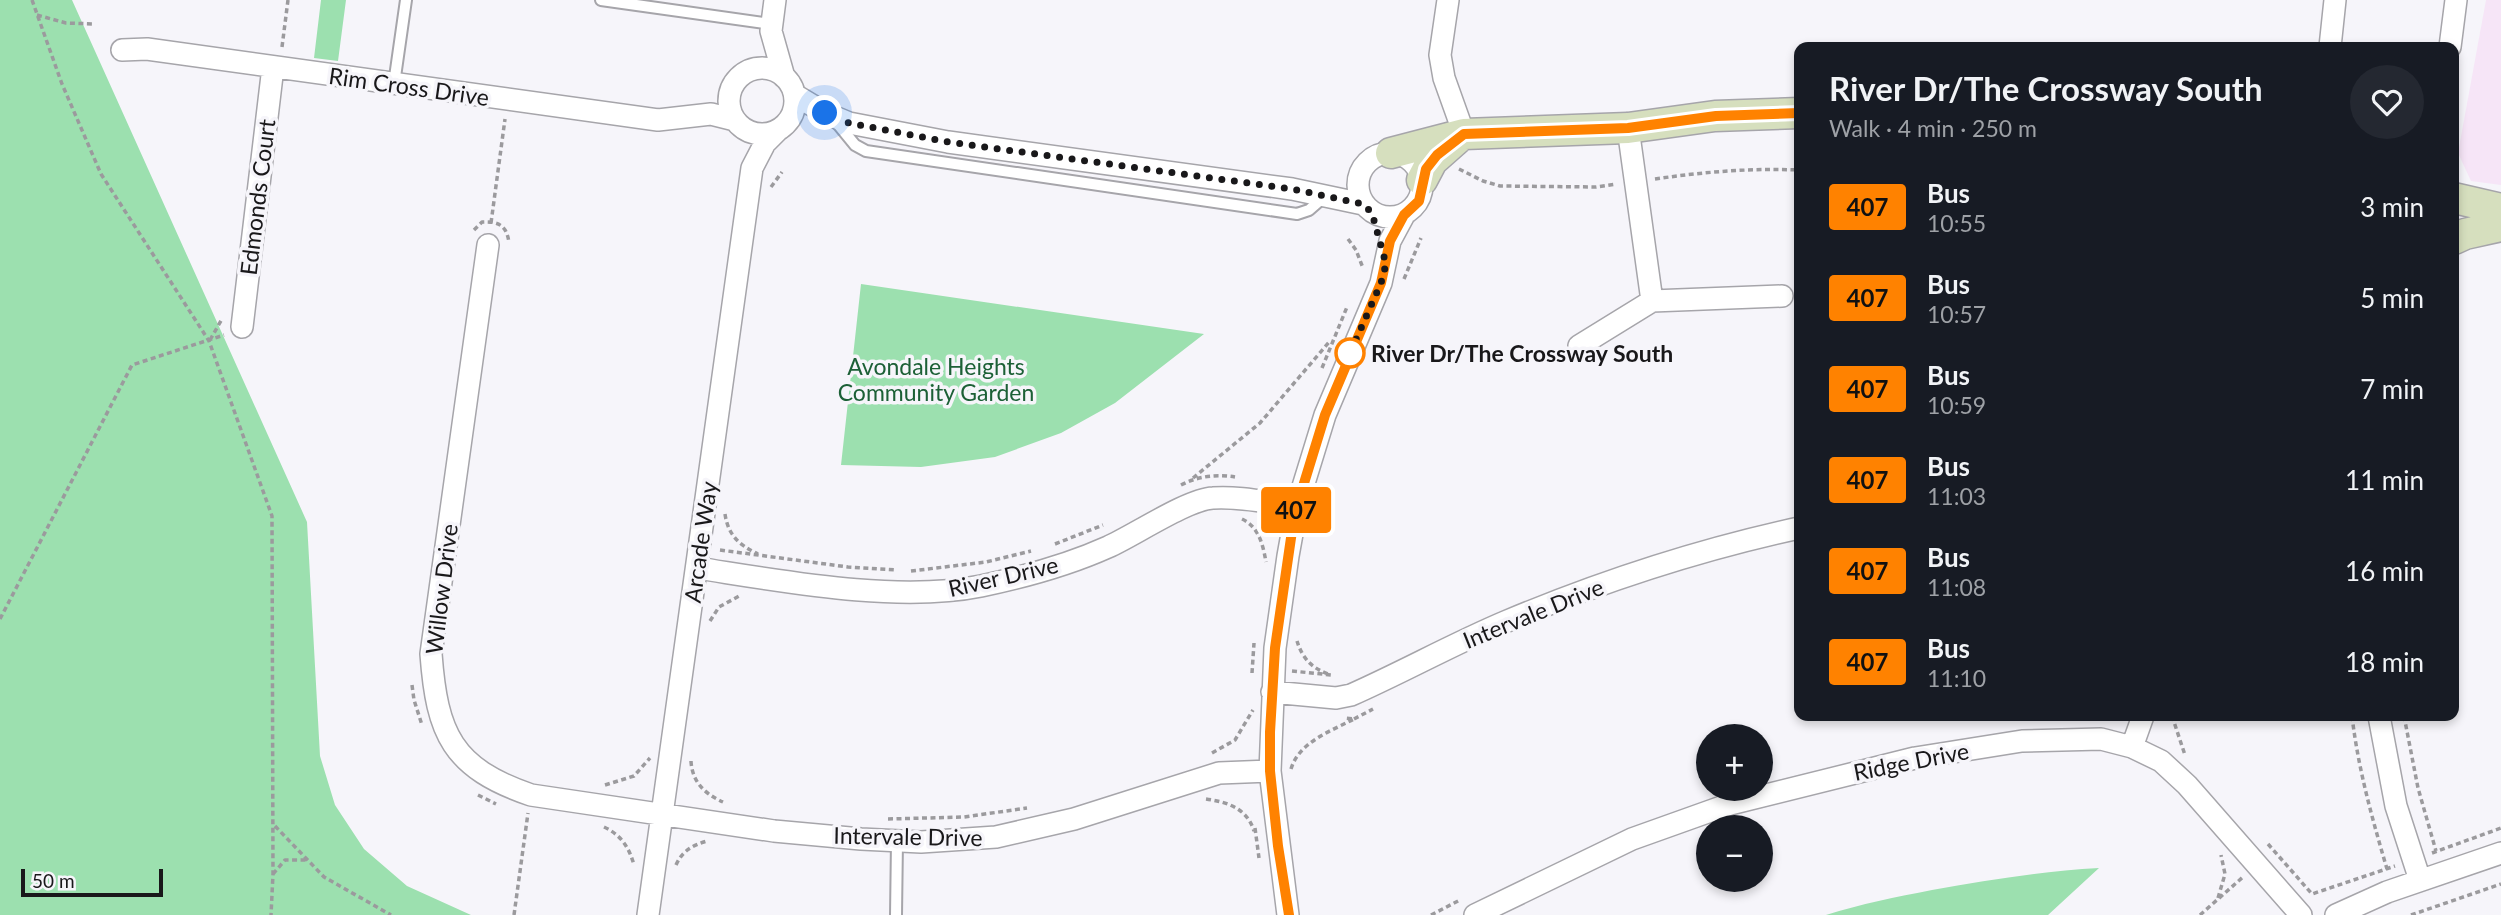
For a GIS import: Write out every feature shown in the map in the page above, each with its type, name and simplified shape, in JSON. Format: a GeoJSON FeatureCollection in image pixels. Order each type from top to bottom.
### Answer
{"type":"FeatureCollection","features":[{"type":"Feature","properties":{"kind":"street"},"geometry":{"type":"LineString","coordinates":[[775,0],[771,28],[778,62],[789,86],[792,116],[781,128]]}},
{"type":"Feature","properties":{"kind":"street"},"geometry":{"type":"LineString","coordinates":[[1448,0],[1440,55],[1444,78],[1464,134]]}},
{"type":"Feature","properties":{"kind":"street"},"geometry":{"type":"LineString","coordinates":[[2331,42],[2335,0]]}},
{"type":"Feature","properties":{"kind":"street"},"geometry":{"type":"LineString","coordinates":[[2451,42],[2456,0]]}},
{"type":"Feature","properties":{"kind":"street"},"geometry":{"type":"LineString","coordinates":[[771,28],[740,79],[729,103],[738,124],[759,134],[813,121],[843,123],[948,142],[1292,189],[1325,196],[1388,218],[1404,215]]}},
{"type":"Feature","properties":{"kind":"street","name":"Rim Cross Drive"},"geometry":{"type":"LineString","coordinates":[[122,50],[147,49],[277,58],[394,84],[658,120],[695,114],[717,115],[738,124]]}},
{"type":"Feature","properties":{"kind":"street","name":"Edmonds Court"},"geometry":{"type":"LineString","coordinates":[[232,322],[277,58]]}},
{"type":"Feature","properties":{"kind":"street"},"geometry":{"type":"LineString","coordinates":[[740,79],[766,69],[825,113],[843,123]]}},
{"type":"Feature","properties":{"kind":"street","name":"Rim Cross Drive"},"geometry":{"type":"LineString","coordinates":[[695,114],[740,79]]}},
{"type":"Feature","properties":{"kind":"street"},"geometry":{"type":"LineString","coordinates":[[1292,189],[1343,181],[1380,154],[1464,134],[1628,128],[1716,116],[1794,113]]}},
{"type":"Feature","properties":{"kind":"street","name":"Arcade Way"},"geometry":{"type":"LineString","coordinates":[[738,124],[752,168]]}},
{"type":"Feature","properties":{"kind":"street","name":"Arcade Way"},"geometry":{"type":"LineString","coordinates":[[648,915],[752,168],[765,143],[781,128]]}},
{"type":"Feature","properties":{"kind":"street"},"geometry":{"type":"LineString","coordinates":[[1628,128],[1652,301]]}},
{"type":"Feature","properties":{"kind":"street"},"geometry":{"type":"LineString","coordinates":[[1289,915],[1270,771],[1282,670],[1280,606],[1297,506],[1325,415],[1378,289],[1390,241],[1404,215],[1419,201],[1430,168],[1464,134]]}},
{"type":"Feature","properties":{"kind":"street"},"geometry":{"type":"LineString","coordinates":[[1391,153],[1402,155],[1418,170],[1430,168]]}},
{"type":"Feature","properties":{"kind":"street"},"geometry":{"type":"LineString","coordinates":[[1363,167],[1357,186],[1368,209],[1386,264]]}},
{"type":"Feature","properties":{"kind":"street"},"geometry":{"type":"LineString","coordinates":[[2459,201],[2501,209]]}},
{"type":"Feature","properties":{"kind":"street"},"geometry":{"type":"LineString","coordinates":[[2459,236],[2501,226]]}},
{"type":"Feature","properties":{"kind":"street","name":"Willow Drive"},"geometry":{"type":"LineString","coordinates":[[480,239],[431,654],[439,716],[470,766],[506,787],[527,807],[663,816]]}},
{"type":"Feature","properties":{"kind":"street"},"geometry":{"type":"LineString","coordinates":[[1579,346],[1652,301],[1782,296]]}},
{"type":"Feature","properties":{"kind":"street","name":"River Drive"},"geometry":{"type":"LineString","coordinates":[[697,568],[846,588],[943,590],[979,586],[1039,572],[1107,548],[1203,499],[1226,498],[1297,506]]}},
{"type":"Feature","properties":{"kind":"street","name":"Intervale Drive"},"geometry":{"type":"LineString","coordinates":[[1278,699],[1336,698],[1352,695],[1440,651],[1591,589],[1674,560],[1794,529]]}},
{"type":"Feature","properties":{"kind":"street"},"geometry":{"type":"LineString","coordinates":[[2132,747],[2141,721]]}},
{"type":"Feature","properties":{"kind":"street"},"geometry":{"type":"LineString","coordinates":[[2380,721],[2396,806],[2420,880]]}},
{"type":"Feature","properties":{"kind":"street","name":"Ridge Drive"},"geometry":{"type":"LineString","coordinates":[[1475,915],[1632,839],[1730,804],[1915,758],[2022,741],[2101,739],[2132,747],[2161,761],[2188,785],[2246,869],[2301,915]]}},
{"type":"Feature","properties":{"kind":"street","name":"Intervale Drive"},"geometry":{"type":"LineString","coordinates":[[663,816],[774,831],[897,841],[996,837],[1073,819],[1219,773],[1270,771]]}},
{"type":"Feature","properties":{"kind":"street"},"geometry":{"type":"LineString","coordinates":[[2336,915],[2387,892],[2501,853]]}},
{"type":"Feature","properties":{"kind":"lane"},"geometry":{"type":"LineString","coordinates":[[394,84],[406,0]]}},
{"type":"Feature","properties":{"kind":"lane"},"geometry":{"type":"LineString","coordinates":[[601,0],[771,28]]}},
{"type":"Feature","properties":{"kind":"lane"},"geometry":{"type":"LineString","coordinates":[[843,123],[855,145],[866,151],[948,164],[1297,215],[1325,196]]}},
{"type":"Feature","properties":{"kind":"lane"},"geometry":{"type":"LineString","coordinates":[[896,915],[897,841]]}},
{"type":"Feature","properties":{"kind":"path"},"geometry":{"type":"LineString","coordinates":[[32,0],[62,84],[100,174],[209,341],[272,516],[271,915]]}},
{"type":"Feature","properties":{"kind":"path"},"geometry":{"type":"LineString","coordinates":[[277,58],[288,0]]}},
{"type":"Feature","properties":{"kind":"path"},"geometry":{"type":"LineString","coordinates":[[37,15],[66,23],[93,24]]}},
{"type":"Feature","properties":{"kind":"path"},"geometry":{"type":"LineString","coordinates":[[480,239],[491,222],[508,100]]}},
{"type":"Feature","properties":{"kind":"path"},"geometry":{"type":"LineString","coordinates":[[1430,168],[1448,158],[1459,169],[1500,186],[1596,187],[1706,172],[1794,170]]}},
{"type":"Feature","properties":{"kind":"path"},"geometry":{"type":"LineString","coordinates":[[480,239],[477,226],[482,222],[491,222],[504,227],[508,233],[509,246]]}},
{"type":"Feature","properties":{"kind":"path"},"geometry":{"type":"LineString","coordinates":[[1399,290],[1421,238]]}},
{"type":"Feature","properties":{"kind":"path"},"geometry":{"type":"LineString","coordinates":[[0,619],[132,365],[209,341],[232,322]]}},
{"type":"Feature","properties":{"kind":"path"},"geometry":{"type":"LineString","coordinates":[[1176,488],[1260,423],[1335,335]]}},
{"type":"Feature","properties":{"kind":"path"},"geometry":{"type":"LineString","coordinates":[[1191,479],[1209,476],[1243,478]]}},
{"type":"Feature","properties":{"kind":"path"},"geometry":{"type":"LineString","coordinates":[[724,512],[726,527],[733,536],[743,546],[761,555]]}},
{"type":"Feature","properties":{"kind":"path"},"geometry":{"type":"LineString","coordinates":[[1233,516],[1249,523],[1257,533],[1266,564]]}},
{"type":"Feature","properties":{"kind":"path"},"geometry":{"type":"LineString","coordinates":[[1044,548],[1105,525]]}},
{"type":"Feature","properties":{"kind":"path"},"geometry":{"type":"LineString","coordinates":[[719,550],[848,567],[897,570]]}},
{"type":"Feature","properties":{"kind":"path"},"geometry":{"type":"LineString","coordinates":[[909,571],[986,562],[1032,551]]}},
{"type":"Feature","properties":{"kind":"path"},"geometry":{"type":"LineString","coordinates":[[708,626],[719,607],[730,599],[754,593]]}},
{"type":"Feature","properties":{"kind":"path"},"geometry":{"type":"LineString","coordinates":[[1293,644],[1295,631]]}},
{"type":"Feature","properties":{"kind":"path"},"geometry":{"type":"LineString","coordinates":[[1252,663],[1282,670],[1331,675],[1309,664],[1302,655],[1296,638]]}},
{"type":"Feature","properties":{"kind":"path"},"geometry":{"type":"LineString","coordinates":[[1218,756],[1209,756],[1235,740],[1251,710],[1278,699],[1282,670]]}},
{"type":"Feature","properties":{"kind":"path"},"geometry":{"type":"LineString","coordinates":[[411,673],[414,700],[425,731]]}},
{"type":"Feature","properties":{"kind":"path"},"geometry":{"type":"LineString","coordinates":[[1289,755],[1291,771],[1293,762],[1307,745],[1378,706]]}},
{"type":"Feature","properties":{"kind":"path"},"geometry":{"type":"LineString","coordinates":[[1336,718],[1354,719]]}},
{"type":"Feature","properties":{"kind":"path"},"geometry":{"type":"LineString","coordinates":[[2045,722],[2056,721]]}},
{"type":"Feature","properties":{"kind":"path"},"geometry":{"type":"LineString","coordinates":[[2174,721],[2185,755]]}},
{"type":"Feature","properties":{"kind":"path"},"geometry":{"type":"LineString","coordinates":[[2353,721],[2371,815],[2387,869]]}},
{"type":"Feature","properties":{"kind":"path"},"geometry":{"type":"LineString","coordinates":[[2405,721],[2417,788],[2436,851]]}},
{"type":"Feature","properties":{"kind":"path"},"geometry":{"type":"LineString","coordinates":[[2176,748],[2191,760]]}},
{"type":"Feature","properties":{"kind":"path"},"geometry":{"type":"LineString","coordinates":[[611,787],[599,786],[634,776],[651,755]]}},
{"type":"Feature","properties":{"kind":"path"},"geometry":{"type":"LineString","coordinates":[[690,756],[696,782],[712,797],[723,802],[710,801]]}},
{"type":"Feature","properties":{"kind":"path"},"geometry":{"type":"LineString","coordinates":[[474,792],[502,806]]}},
{"type":"Feature","properties":{"kind":"path"},"geometry":{"type":"LineString","coordinates":[[1203,799],[1235,806],[1251,822],[1256,840]]}},
{"type":"Feature","properties":{"kind":"path"},"geometry":{"type":"LineString","coordinates":[[877,819],[964,817],[1039,806]]}},
{"type":"Feature","properties":{"kind":"path"},"geometry":{"type":"LineString","coordinates":[[514,915],[527,807],[540,816]]}},
{"type":"Feature","properties":{"kind":"path"},"geometry":{"type":"LineString","coordinates":[[273,824],[324,877],[391,915]]}},
{"type":"Feature","properties":{"kind":"path"},"geometry":{"type":"LineString","coordinates":[[620,827],[598,824],[615,832],[625,843],[635,871]]}},
{"type":"Feature","properties":{"kind":"path"},"geometry":{"type":"LineString","coordinates":[[2267,844],[2312,894],[2501,828]]}},
{"type":"Feature","properties":{"kind":"path"},"geometry":{"type":"LineString","coordinates":[[674,871],[687,850],[695,844],[712,840]]}},
{"type":"Feature","properties":{"kind":"path"},"geometry":{"type":"LineString","coordinates":[[2217,900],[2225,874],[2221,852],[2230,859]]}},
{"type":"Feature","properties":{"kind":"path"},"geometry":{"type":"LineString","coordinates":[[273,874],[285,860],[306,860]]}},
{"type":"Feature","properties":{"kind":"path"},"geometry":{"type":"LineString","coordinates":[[2200,915],[2246,869]]}},
{"type":"Feature","properties":{"kind":"path"},"geometry":{"type":"LineString","coordinates":[[2411,915],[2501,884]]}},
{"type":"Feature","properties":{"kind":"shaded area"},"geometry":{"type":"Polygon","coordinates":[[[2486,0],[2501,0],[2501,185],[2471,181],[2459,155],[2486,0]]]}},
{"type":"Feature","properties":{"kind":"green space"},"geometry":{"type":"Polygon","coordinates":[[[0,0],[72,0],[307,522],[320,756],[335,805],[364,849],[407,886],[471,915],[0,915],[0,0]]]}},
{"type":"Feature","properties":{"kind":"green space"},"geometry":{"type":"Polygon","coordinates":[[[321,0],[346,0],[338,61],[314,58],[321,0]]]}},
{"type":"Feature","properties":{"kind":"green space","name":"Avondale Heights Community Garden"},"geometry":{"type":"Polygon","coordinates":[[[861,284],[1204,334],[1115,403],[1061,433],[995,457],[921,467],[841,465],[861,284]]]}},
{"type":"Feature","properties":{"kind":"green space"},"geometry":{"type":"Polygon","coordinates":[[[2099,868],[2048,915],[1826,915],[1953,886],[2099,868]]]}},
{"type":"Feature","properties":{"kind":"bus line","name":"407"},"geometry":{"type":"LineString","coordinates":[[1289,915],[1270,771],[1270,732],[1275,648],[1292,531],[1325,415],[1381,283],[1394,230],[1404,215],[1419,201],[1426,169],[1437,155],[1464,134],[1628,128],[1716,116],[1794,113]]}},
{"type":"Feature","properties":{"kind":"place","name":"River Dr/The Crossway South"},"geometry":{"type":"Point","coordinates":[1350,353]}},
{"type":"Feature","properties":{"kind":"route"},"geometry":{"type":"LineString","coordinates":[[825,113],[849,123],[948,142],[1292,189],[1363,204],[1372,213],[1386,264],[1381,283],[1350,353]]}}]}
